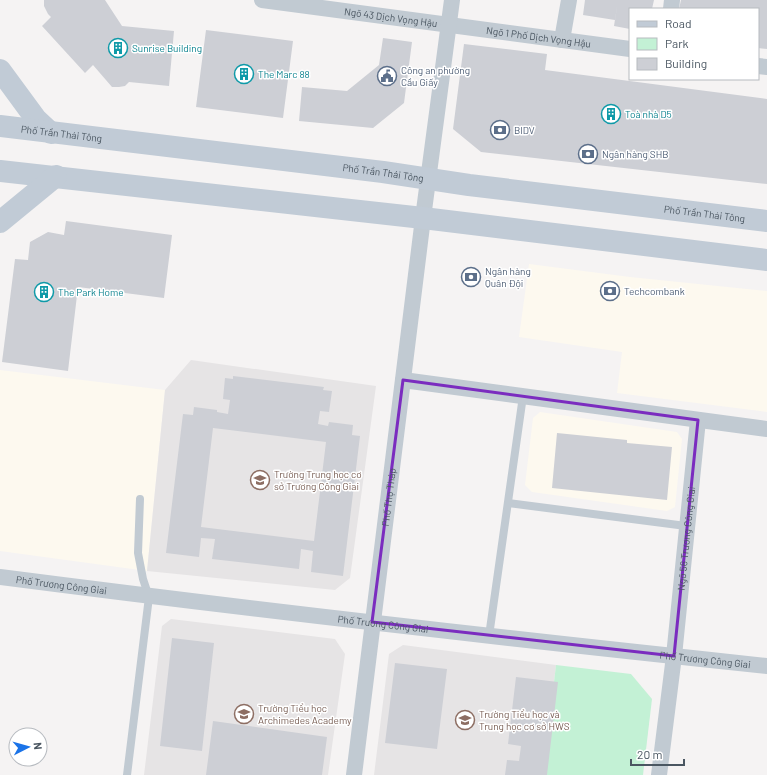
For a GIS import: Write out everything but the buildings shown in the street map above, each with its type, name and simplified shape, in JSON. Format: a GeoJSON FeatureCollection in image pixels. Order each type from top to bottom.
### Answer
{"type":"FeatureCollection","features":[{"type":"Feature","properties":{"kind":"main road"},"geometry":{"type":"LineString","coordinates":[[0,70],[36,119],[51,133]]}},
{"type":"Feature","properties":{"kind":"main road","name":"Phố Trần Thái Tông"},"geometry":{"type":"LineString","coordinates":[[0,126],[382,172],[767,221]]}},
{"type":"Feature","properties":{"kind":"main road"},"geometry":{"type":"LineString","coordinates":[[0,171],[56,176],[423,218],[767,260]]}},
{"type":"Feature","properties":{"kind":"main road"},"geometry":{"type":"LineString","coordinates":[[0,222],[56,176]]}},
{"type":"Feature","properties":{"kind":"street","name":"Ngõ 43 Dịch Vọng Hậu"},"geometry":{"type":"LineString","coordinates":[[262,0],[322,4],[448,25]]}},
{"type":"Feature","properties":{"kind":"street","name":"Phố Thọ Tháp"},"geometry":{"type":"LineString","coordinates":[[354,775],[423,218],[452,0]]}},
{"type":"Feature","properties":{"kind":"street"},"geometry":{"type":"LineString","coordinates":[[562,40],[569,0]]}},
{"type":"Feature","properties":{"kind":"street","name":"Ngõ 1 Phố Dịch Vọng Hậu"},"geometry":{"type":"LineString","coordinates":[[448,25],[629,49]]}},
{"type":"Feature","properties":{"kind":"street"},"geometry":{"type":"LineString","coordinates":[[403,380],[767,429]]}},
{"type":"Feature","properties":{"kind":"street","name":"Ngõ 56 Trương Công Giai"},"geometry":{"type":"LineString","coordinates":[[659,775],[674,656],[686,526],[698,420]]}},
{"type":"Feature","properties":{"kind":"street","name":"Phố Trương Công Giai"},"geometry":{"type":"LineString","coordinates":[[0,577],[149,597],[767,666]]}},
{"type":"Feature","properties":{"kind":"lane"},"geometry":{"type":"LineString","coordinates":[[489,636],[523,396]]}},
{"type":"Feature","properties":{"kind":"lane"},"geometry":{"type":"LineString","coordinates":[[127,775],[149,597],[143,579],[138,553],[140,499]]}},
{"type":"Feature","properties":{"kind":"lane"},"geometry":{"type":"LineString","coordinates":[[508,503],[686,526]]}},
{"type":"Feature","properties":{"kind":"highlighted area"},"geometry":{"type":"Polygon","coordinates":[[[403,380],[698,420],[674,656],[372,622],[403,380]]]}},
{"type":"Feature","properties":{"kind":"shaded area"},"geometry":{"type":"Polygon","coordinates":[[[529,264],[630,277],[767,291],[767,412],[617,393],[622,352],[519,337],[529,264]]]}},
{"type":"Feature","properties":{"kind":"shaded area","name":"Trường Trung học cơ sở Trương Công Giai"},"geometry":{"type":"Polygon","coordinates":[[[191,360],[376,386],[350,578],[335,590],[147,571],[165,390],[191,360]]]}},
{"type":"Feature","properties":{"kind":"shaded area"},"geometry":{"type":"Polygon","coordinates":[[[0,370],[165,390],[147,571],[0,551],[0,370]]]}},
{"type":"Feature","properties":{"kind":"shaded area"},"geometry":{"type":"Polygon","coordinates":[[[540,412],[677,432],[682,439],[675,507],[667,511],[532,492],[525,485],[533,418],[540,412]]]}},
{"type":"Feature","properties":{"kind":"shaded area","name":"Trường Tiểu học Archimedes Academy"},"geometry":{"type":"Polygon","coordinates":[[[171,619],[335,639],[345,654],[328,775],[144,775],[162,626],[171,619]]]}},
{"type":"Feature","properties":{"kind":"shaded area","name":"Trường Tiểu học và Trung học cơ sở HWS"},"geometry":{"type":"Polygon","coordinates":[[[403,645],[556,665],[543,775],[374,775],[389,654],[403,645]]]}},
{"type":"Feature","properties":{"kind":"green space"},"geometry":{"type":"Polygon","coordinates":[[[556,665],[631,674],[652,699],[643,775],[543,775],[556,665]]]}},
{"type":"Feature","properties":{"kind":"place","name":"Sunrise Building"},"geometry":{"type":"Point","coordinates":[118,48]}},
{"type":"Feature","properties":{"kind":"place","name":"The Marc 88"},"geometry":{"type":"Point","coordinates":[244,74]}},
{"type":"Feature","properties":{"kind":"place","name":"Công an phường Cầu Giấy"},"geometry":{"type":"Point","coordinates":[387,76]}},
{"type":"Feature","properties":{"kind":"place","name":"Toà nhà D5"},"geometry":{"type":"Point","coordinates":[611,114]}},
{"type":"Feature","properties":{"kind":"place","name":"BIDV"},"geometry":{"type":"Point","coordinates":[500,130]}},
{"type":"Feature","properties":{"kind":"place","name":"Ngân hàng SHB"},"geometry":{"type":"Point","coordinates":[588,154]}},
{"type":"Feature","properties":{"kind":"place","name":"Ngân hàng Quân Đội"},"geometry":{"type":"Point","coordinates":[471,277]}},
{"type":"Feature","properties":{"kind":"place","name":"Techcombank"},"geometry":{"type":"Point","coordinates":[610,291]}},
{"type":"Feature","properties":{"kind":"place","name":"The Park Home"},"geometry":{"type":"Point","coordinates":[44,292]}},
{"type":"Feature","properties":{"kind":"place","name":"Trường Trung học cơ sở Trương Công Giai"},"geometry":{"type":"Point","coordinates":[260,480]}},
{"type":"Feature","properties":{"kind":"place","name":"Trường Tiểu học Archimedes Academy"},"geometry":{"type":"Point","coordinates":[244,714]}},
{"type":"Feature","properties":{"kind":"place","name":"Trường Tiểu học và Trung học cơ sở HWS"},"geometry":{"type":"Point","coordinates":[465,720]}}]}
